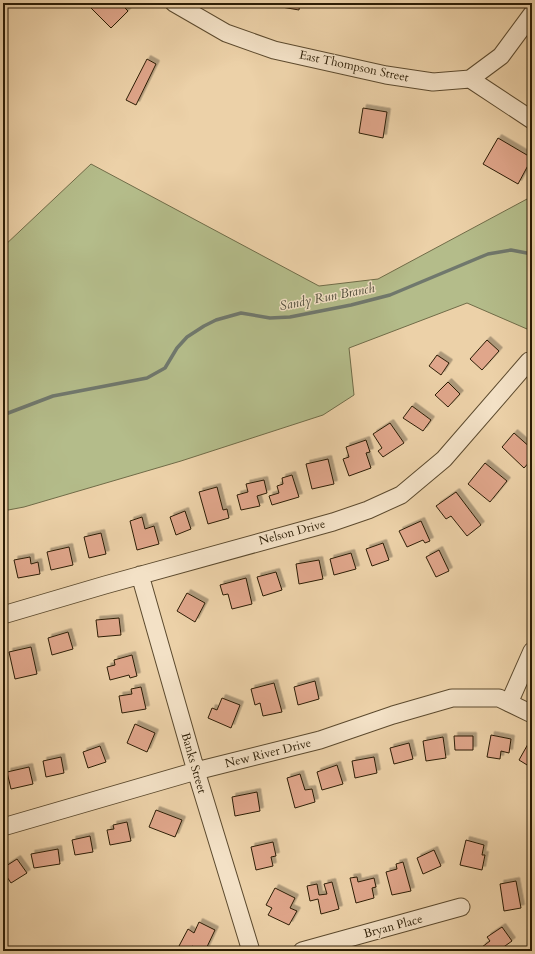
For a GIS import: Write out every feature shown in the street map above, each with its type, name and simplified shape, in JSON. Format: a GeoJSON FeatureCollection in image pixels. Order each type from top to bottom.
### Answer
{"type":"FeatureCollection","features":[{"type":"Feature","properties":{"kind":"street","name":"East Thompson Street"},"geometry":{"type":"LineString","coordinates":[[174,3],[226,33],[274,50],[386,75],[433,82],[470,79]]}},
{"type":"Feature","properties":{"kind":"street"},"geometry":{"type":"LineString","coordinates":[[532,14],[500,56],[470,79],[532,120]]}},
{"type":"Feature","properties":{"kind":"street","name":"Nelson Drive"},"geometry":{"type":"LineString","coordinates":[[3,615],[140,575],[333,522],[368,510],[401,496],[444,459],[529,361]]}},
{"type":"Feature","properties":{"kind":"street","name":"Banks Street"},"geometry":{"type":"LineString","coordinates":[[140,575],[196,771],[251,951]]}},
{"type":"Feature","properties":{"kind":"street"},"geometry":{"type":"LineString","coordinates":[[509,703],[532,651]]}},
{"type":"Feature","properties":{"kind":"street","name":"New River Drive"},"geometry":{"type":"LineString","coordinates":[[3,827],[196,771],[320,740],[393,715],[452,698],[499,698],[532,714]]}},
{"type":"Feature","properties":{"kind":"street","name":"Bryan Place"},"geometry":{"type":"LineString","coordinates":[[302,951],[461,907]]}},
{"type":"Feature","properties":{"kind":"green space"},"geometry":{"type":"Polygon","coordinates":[[[91,164],[319,286],[378,279],[527,199],[532,208],[532,333],[527,329],[467,303],[349,348],[354,395],[323,415],[181,461],[24,507],[3,511],[3,247],[91,164]]]}},
{"type":"Feature","properties":{"kind":"building"},"geometry":{"type":"Polygon","coordinates":[[[93,3],[120,3],[128,11],[111,28],[89,6],[93,3]]]}},
{"type":"Feature","properties":{"kind":"building"},"geometry":{"type":"Polygon","coordinates":[[[271,3],[300,3],[299,10],[270,5],[271,3]]]}},
{"type":"Feature","properties":{"kind":"building"},"geometry":{"type":"Polygon","coordinates":[[[147,59],[156,64],[136,105],[126,100],[147,59]]]}},
{"type":"Feature","properties":{"kind":"building"},"geometry":{"type":"Polygon","coordinates":[[[363,108],[387,112],[383,138],[359,133],[363,108]]]}},
{"type":"Feature","properties":{"kind":"building"},"geometry":{"type":"Polygon","coordinates":[[[498,138],[532,158],[518,184],[483,164],[498,138]]]}},
{"type":"Feature","properties":{"kind":"building"},"geometry":{"type":"Polygon","coordinates":[[[487,340],[499,351],[482,370],[470,359],[487,340]]]}},
{"type":"Feature","properties":{"kind":"building"},"geometry":{"type":"Polygon","coordinates":[[[437,355],[449,363],[441,375],[429,366],[437,355]]]}},
{"type":"Feature","properties":{"kind":"building"},"geometry":{"type":"Polygon","coordinates":[[[448,382],[460,394],[448,407],[435,395],[448,382]]]}},
{"type":"Feature","properties":{"kind":"building"},"geometry":{"type":"Polygon","coordinates":[[[412,406],[431,420],[423,431],[403,418],[412,406]]]}},
{"type":"Feature","properties":{"kind":"building"},"geometry":{"type":"Polygon","coordinates":[[[390,423],[404,443],[383,457],[378,451],[382,448],[373,434],[390,423]]]}},
{"type":"Feature","properties":{"kind":"building"},"geometry":{"type":"Polygon","coordinates":[[[514,433],[532,449],[532,459],[524,468],[502,447],[514,433]]]}},
{"type":"Feature","properties":{"kind":"building"},"geometry":{"type":"Polygon","coordinates":[[[366,440],[370,452],[366,453],[371,468],[349,476],[343,459],[349,457],[346,447],[366,440]]]}},
{"type":"Feature","properties":{"kind":"building"},"geometry":{"type":"Polygon","coordinates":[[[328,459],[334,484],[312,489],[306,464],[328,459]]]}},
{"type":"Feature","properties":{"kind":"building"},"geometry":{"type":"Polygon","coordinates":[[[485,463],[507,481],[490,502],[468,484],[485,463]]]}},
{"type":"Feature","properties":{"kind":"building"},"geometry":{"type":"Polygon","coordinates":[[[292,475],[299,497],[272,505],[269,496],[279,493],[277,486],[283,484],[282,478],[292,475]]]}},
{"type":"Feature","properties":{"kind":"building"},"geometry":{"type":"Polygon","coordinates":[[[264,480],[267,493],[257,496],[260,506],[241,510],[237,495],[248,492],[246,484],[264,480]]]}},
{"type":"Feature","properties":{"kind":"building"},"geometry":{"type":"Polygon","coordinates":[[[217,487],[223,510],[227,509],[229,518],[208,524],[199,492],[217,487]]]}},
{"type":"Feature","properties":{"kind":"building"},"geometry":{"type":"Polygon","coordinates":[[[456,492],[481,525],[467,536],[451,516],[446,519],[436,506],[456,492]]]}},
{"type":"Feature","properties":{"kind":"building"},"geometry":{"type":"Polygon","coordinates":[[[185,511],[191,529],[176,535],[170,517],[185,511]]]}},
{"type":"Feature","properties":{"kind":"building"},"geometry":{"type":"Polygon","coordinates":[[[142,517],[145,529],[154,526],[159,544],[137,550],[130,521],[142,517]]]}},
{"type":"Feature","properties":{"kind":"building"},"geometry":{"type":"Polygon","coordinates":[[[421,521],[430,541],[425,543],[423,540],[407,547],[399,531],[421,521]]]}},
{"type":"Feature","properties":{"kind":"building"},"geometry":{"type":"Polygon","coordinates":[[[101,533],[106,554],[89,558],[84,537],[101,533]]]}},
{"type":"Feature","properties":{"kind":"building"},"geometry":{"type":"Polygon","coordinates":[[[383,543],[389,560],[372,566],[366,549],[383,543]]]}},
{"type":"Feature","properties":{"kind":"building"},"geometry":{"type":"Polygon","coordinates":[[[69,547],[73,565],[51,570],[47,552],[69,547]]]}},
{"type":"Feature","properties":{"kind":"building"},"geometry":{"type":"Polygon","coordinates":[[[439,550],[449,571],[436,577],[426,557],[439,550]]]}},
{"type":"Feature","properties":{"kind":"building"},"geometry":{"type":"Polygon","coordinates":[[[351,553],[356,569],[334,575],[330,559],[351,553]]]}},
{"type":"Feature","properties":{"kind":"building"},"geometry":{"type":"Polygon","coordinates":[[[30,557],[31,564],[38,562],[40,574],[18,578],[14,560],[30,557]]]}},
{"type":"Feature","properties":{"kind":"building"},"geometry":{"type":"Polygon","coordinates":[[[319,560],[323,579],[299,584],[296,564],[319,560]]]}},
{"type":"Feature","properties":{"kind":"building"},"geometry":{"type":"Polygon","coordinates":[[[276,572],[282,590],[263,596],[257,577],[276,572]]]}},
{"type":"Feature","properties":{"kind":"building"},"geometry":{"type":"Polygon","coordinates":[[[246,578],[252,604],[232,609],[228,594],[223,595],[220,585],[246,578]]]}},
{"type":"Feature","properties":{"kind":"building"},"geometry":{"type":"Polygon","coordinates":[[[187,593],[205,603],[195,622],[177,611],[187,593]]]}},
{"type":"Feature","properties":{"kind":"building"},"geometry":{"type":"Polygon","coordinates":[[[119,618],[121,635],[98,637],[96,620],[119,618]]]}},
{"type":"Feature","properties":{"kind":"building"},"geometry":{"type":"Polygon","coordinates":[[[68,632],[73,649],[52,655],[48,638],[68,632]]]}},
{"type":"Feature","properties":{"kind":"building"},"geometry":{"type":"Polygon","coordinates":[[[31,647],[37,674],[15,679],[9,652],[31,647]]]}},
{"type":"Feature","properties":{"kind":"building"},"geometry":{"type":"Polygon","coordinates":[[[132,655],[137,676],[130,678],[129,675],[110,680],[107,667],[115,665],[114,660],[132,655]]]}},
{"type":"Feature","properties":{"kind":"building"},"geometry":{"type":"Polygon","coordinates":[[[315,681],[319,699],[298,705],[294,687],[315,681]]]}},
{"type":"Feature","properties":{"kind":"building"},"geometry":{"type":"Polygon","coordinates":[[[274,683],[282,712],[263,716],[260,703],[255,705],[251,689],[274,683]]]}},
{"type":"Feature","properties":{"kind":"building"},"geometry":{"type":"Polygon","coordinates":[[[141,687],[146,709],[122,713],[119,696],[132,694],[131,689],[141,687]]]}},
{"type":"Feature","properties":{"kind":"building"},"geometry":{"type":"Polygon","coordinates":[[[222,698],[240,705],[231,728],[208,718],[212,708],[217,710],[222,698]]]}},
{"type":"Feature","properties":{"kind":"building"},"geometry":{"type":"Polygon","coordinates":[[[135,724],[155,733],[147,752],[127,743],[135,724]]]}},
{"type":"Feature","properties":{"kind":"building"},"geometry":{"type":"Polygon","coordinates":[[[491,735],[511,739],[509,753],[501,751],[500,759],[487,757],[491,735]]]}},
{"type":"Feature","properties":{"kind":"building"},"geometry":{"type":"Polygon","coordinates":[[[454,736],[473,736],[473,750],[455,750],[454,736]]]}},
{"type":"Feature","properties":{"kind":"building"},"geometry":{"type":"Polygon","coordinates":[[[443,737],[446,758],[426,761],[423,741],[443,737]]]}},
{"type":"Feature","properties":{"kind":"building"},"geometry":{"type":"Polygon","coordinates":[[[409,743],[413,759],[394,764],[390,748],[409,743]]]}},
{"type":"Feature","properties":{"kind":"building"},"geometry":{"type":"Polygon","coordinates":[[[528,744],[532,746],[532,768],[519,760],[528,744]]]}},
{"type":"Feature","properties":{"kind":"building"},"geometry":{"type":"Polygon","coordinates":[[[100,746],[106,762],[88,768],[83,752],[100,746]]]}},
{"type":"Feature","properties":{"kind":"building"},"geometry":{"type":"Polygon","coordinates":[[[61,757],[64,773],[46,777],[43,761],[61,757]]]}},
{"type":"Feature","properties":{"kind":"building"},"geometry":{"type":"Polygon","coordinates":[[[374,757],[377,773],[355,778],[352,761],[374,757]]]}},
{"type":"Feature","properties":{"kind":"building"},"geometry":{"type":"Polygon","coordinates":[[[337,765],[343,784],[322,790],[317,772],[337,765]]]}},
{"type":"Feature","properties":{"kind":"building"},"geometry":{"type":"Polygon","coordinates":[[[29,767],[33,784],[11,789],[7,772],[29,767]]]}},
{"type":"Feature","properties":{"kind":"building"},"geometry":{"type":"Polygon","coordinates":[[[300,774],[305,790],[312,789],[315,802],[295,808],[287,778],[300,774]]]}},
{"type":"Feature","properties":{"kind":"building"},"geometry":{"type":"Polygon","coordinates":[[[257,792],[260,811],[235,816],[232,797],[257,792]]]}},
{"type":"Feature","properties":{"kind":"building"},"geometry":{"type":"Polygon","coordinates":[[[156,810],[182,820],[175,837],[149,827],[156,810]]]}},
{"type":"Feature","properties":{"kind":"building"},"geometry":{"type":"Polygon","coordinates":[[[127,822],[131,841],[110,845],[107,830],[114,829],[113,825],[127,822]]]}},
{"type":"Feature","properties":{"kind":"building"},"geometry":{"type":"Polygon","coordinates":[[[90,836],[93,852],[75,855],[72,840],[90,836]]]}},
{"type":"Feature","properties":{"kind":"building"},"geometry":{"type":"Polygon","coordinates":[[[466,840],[484,845],[482,855],[485,855],[482,870],[460,865],[466,840]]]}},
{"type":"Feature","properties":{"kind":"building"},"geometry":{"type":"Polygon","coordinates":[[[273,842],[276,856],[271,857],[273,866],[256,870],[251,847],[273,842]]]}},
{"type":"Feature","properties":{"kind":"building"},"geometry":{"type":"Polygon","coordinates":[[[58,849],[60,864],[34,868],[31,854],[58,849]]]}},
{"type":"Feature","properties":{"kind":"building"},"geometry":{"type":"Polygon","coordinates":[[[434,850],[441,866],[423,874],[417,858],[434,850]]]}},
{"type":"Feature","properties":{"kind":"building"},"geometry":{"type":"Polygon","coordinates":[[[17,859],[27,873],[11,883],[3,871],[3,868],[17,859]]]}},
{"type":"Feature","properties":{"kind":"building"},"geometry":{"type":"Polygon","coordinates":[[[403,862],[411,891],[392,895],[386,872],[397,869],[396,864],[403,862]]]}},
{"type":"Feature","properties":{"kind":"building"},"geometry":{"type":"Polygon","coordinates":[[[357,877],[358,882],[374,878],[376,887],[372,888],[374,898],[356,903],[350,878],[357,877]]]}},
{"type":"Feature","properties":{"kind":"building"},"geometry":{"type":"Polygon","coordinates":[[[516,881],[521,908],[504,911],[500,884],[516,881]]]}},
{"type":"Feature","properties":{"kind":"building"},"geometry":{"type":"Polygon","coordinates":[[[332,882],[339,909],[321,914],[318,899],[310,901],[307,886],[317,884],[319,895],[327,894],[324,884],[332,882]]]}},
{"type":"Feature","properties":{"kind":"building"},"geometry":{"type":"Polygon","coordinates":[[[275,888],[295,898],[290,908],[297,911],[289,925],[268,915],[272,908],[266,905],[275,888]]]}},
{"type":"Feature","properties":{"kind":"building"},"geometry":{"type":"Polygon","coordinates":[[[199,922],[215,930],[205,951],[192,946],[189,951],[179,946],[188,929],[194,933],[199,922]]]}},
{"type":"Feature","properties":{"kind":"building"},"geometry":{"type":"Polygon","coordinates":[[[502,927],[512,941],[498,951],[484,951],[482,947],[490,941],[487,937],[502,927]]]}},
{"type":"Feature","properties":{"kind":"waterway","name":"Sandy Run Branch"},"geometry":{"type":"LineString","coordinates":[[3,415],[53,396],[147,378],[165,368],[177,348],[187,337],[216,320],[241,313],[270,318],[290,317],[351,305],[390,295],[488,254],[511,250],[532,254]]}}]}
